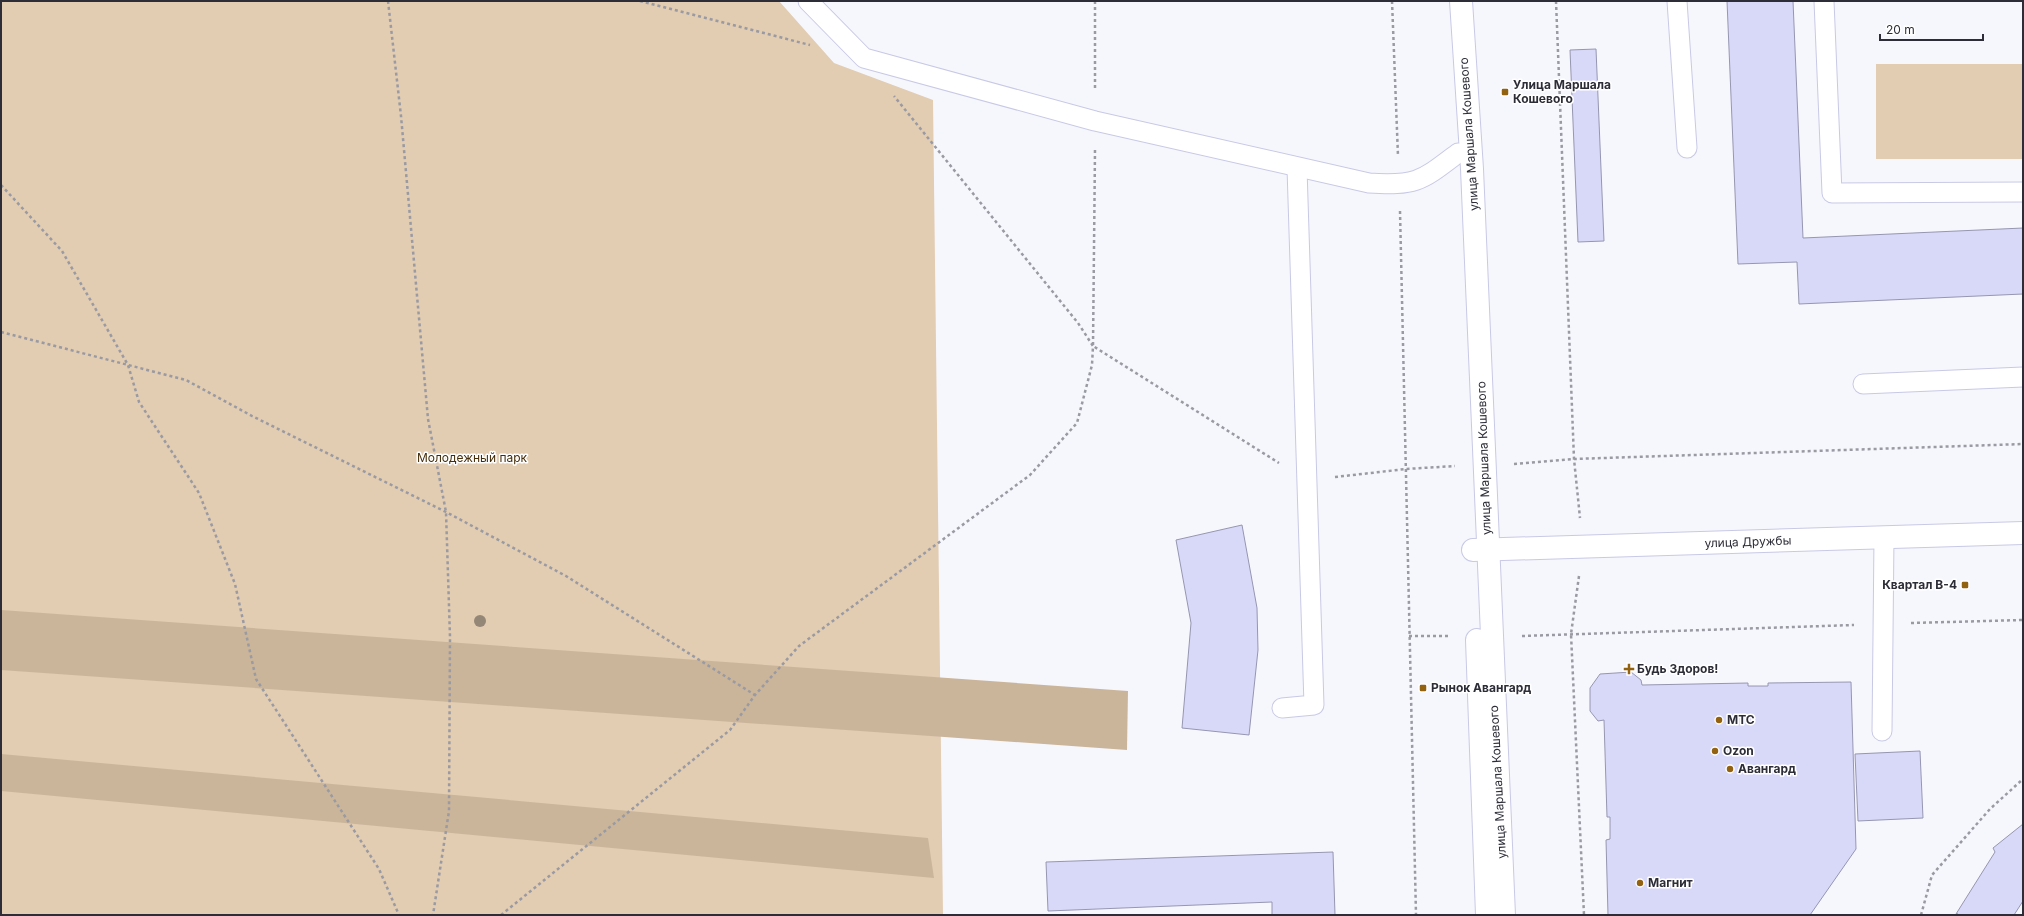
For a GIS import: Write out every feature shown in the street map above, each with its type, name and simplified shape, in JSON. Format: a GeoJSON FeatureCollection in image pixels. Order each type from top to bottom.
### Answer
{"type":"FeatureCollection","features":[{"type":"Feature","properties":{"kind":"street"},"geometry":{"type":"LineString","coordinates":[[1451,1],[1458,153],[1477,466]]}},
{"type":"Feature","properties":{"kind":"street","name":"улица Маршала Кошевого"},"geometry":{"type":"LineString","coordinates":[[1461,1],[1472,169],[1477,466],[1484,636],[1504,915]]}},
{"type":"Feature","properties":{"kind":"street","name":"улица Дружбы"},"geometry":{"type":"LineString","coordinates":[[1480,550],[2023,533]]}},
{"type":"Feature","properties":{"kind":"street"},"geometry":{"type":"LineString","coordinates":[[1484,636],[1487,915]]}},
{"type":"Feature","properties":{"kind":"lane"},"geometry":{"type":"LineString","coordinates":[[808,1],[864,58],[1095,122],[1369,183],[1399,185],[1414,182],[1430,174],[1458,153]]}},
{"type":"Feature","properties":{"kind":"lane"},"geometry":{"type":"LineString","coordinates":[[1677,1],[1688,148]]}},
{"type":"Feature","properties":{"kind":"lane"},"geometry":{"type":"LineString","coordinates":[[1824,1],[1832,193],[2023,192]]}},
{"type":"Feature","properties":{"kind":"lane"},"geometry":{"type":"LineString","coordinates":[[1282,708],[1314,705],[1297,168]]}},
{"type":"Feature","properties":{"kind":"lane"},"geometry":{"type":"LineString","coordinates":[[1863,384],[2023,377]]}},
{"type":"Feature","properties":{"kind":"lane"},"geometry":{"type":"LineString","coordinates":[[1882,731],[1884,538]]}},
{"type":"Feature","properties":{"kind":"path"},"geometry":{"type":"LineString","coordinates":[[388,1],[401,116],[428,419],[446,512],[450,636],[448,811],[433,915]]}},
{"type":"Feature","properties":{"kind":"path"},"geometry":{"type":"LineString","coordinates":[[640,1],[818,47]]}},
{"type":"Feature","properties":{"kind":"path"},"geometry":{"type":"LineString","coordinates":[[501,915],[730,730],[755,694],[799,646],[1030,475],[1077,423],[1092,365],[1093,346],[1095,1]]}},
{"type":"Feature","properties":{"kind":"path"},"geometry":{"type":"LineString","coordinates":[[1392,1],[1399,185],[1416,915]]}},
{"type":"Feature","properties":{"kind":"path"},"geometry":{"type":"LineString","coordinates":[[1556,1],[1574,459],[1583,547],[1571,634],[1584,915]]}},
{"type":"Feature","properties":{"kind":"path"},"geometry":{"type":"LineString","coordinates":[[894,95],[1078,323],[1093,346],[1280,463],[1307,476],[1333,478],[1406,469],[1477,466],[1574,459],[2023,444]]}},
{"type":"Feature","properties":{"kind":"path"},"geometry":{"type":"LineString","coordinates":[[1,185],[62,251],[128,365],[139,402],[199,493],[235,584],[256,679],[378,869],[399,915]]}},
{"type":"Feature","properties":{"kind":"path"},"geometry":{"type":"LineString","coordinates":[[1,332],[186,380],[252,416],[446,512],[566,576],[755,694]]}},
{"type":"Feature","properties":{"kind":"path"},"geometry":{"type":"LineString","coordinates":[[1409,636],[1571,634],[2023,620]]}},
{"type":"Feature","properties":{"kind":"path"},"geometry":{"type":"LineString","coordinates":[[1921,915],[1932,875],[1990,808],[2023,779]]}},
{"type":"Feature","properties":{"kind":"green space","name":"Молодежный парк"},"geometry":{"type":"Polygon","coordinates":[[[1,1],[779,1],[834,63],[933,100],[943,915],[1,915],[1,1]]]}},
{"type":"Feature","properties":{"kind":"green space"},"geometry":{"type":"Polygon","coordinates":[[[1876,64],[2023,64],[2023,159],[1876,159],[1876,64]]]}},
{"type":"Feature","properties":{"kind":"shaded area"},"geometry":{"type":"Polygon","coordinates":[[[1,610],[1128,691],[1127,750],[1,670],[1,610]]]}},
{"type":"Feature","properties":{"kind":"shaded area"},"geometry":{"type":"Polygon","coordinates":[[[1,754],[928,838],[934,878],[1,791],[1,754]]]}},
{"type":"Feature","properties":{"kind":"building"},"geometry":{"type":"Polygon","coordinates":[[[1727,1],[1793,1],[1803,238],[2023,228],[2023,294],[1799,304],[1797,262],[1738,264],[1727,1]]]}},
{"type":"Feature","properties":{"kind":"building"},"geometry":{"type":"Polygon","coordinates":[[[1596,49],[1604,241],[1578,242],[1570,50],[1596,49]]]}},
{"type":"Feature","properties":{"kind":"building"},"geometry":{"type":"Polygon","coordinates":[[[1242,525],[1257,608],[1258,650],[1249,735],[1182,728],[1191,623],[1176,540],[1242,525]]]}},
{"type":"Feature","properties":{"kind":"building","name":"Авангард"},"geometry":{"type":"Polygon","coordinates":[[[1631,672],[1641,680],[1642,685],[1748,683],[1748,686],[1768,686],[1768,683],[1851,682],[1856,849],[1810,915],[1608,915],[1606,840],[1610,839],[1610,817],[1607,817],[1604,720],[1598,721],[1590,711],[1590,688],[1600,674],[1631,672]]]}},
{"type":"Feature","properties":{"kind":"building"},"geometry":{"type":"Polygon","coordinates":[[[1920,751],[1923,818],[1858,821],[1855,754],[1920,751]]]}},
{"type":"Feature","properties":{"kind":"building"},"geometry":{"type":"Polygon","coordinates":[[[2023,824],[2023,901],[2014,915],[1954,915],[1958,914],[1956,914],[1995,852],[1993,848],[2023,824]]]}},
{"type":"Feature","properties":{"kind":"building"},"geometry":{"type":"Polygon","coordinates":[[[1333,852],[1335,915],[1272,915],[1272,902],[1048,911],[1046,862],[1333,852]]]}},
{"type":"Feature","properties":{"kind":"place","name":"Улица Маршала Кошевого"},"geometry":{"type":"Point","coordinates":[1505,92]}},
{"type":"Feature","properties":{"kind":"place","name":"Квартал В-4"},"geometry":{"type":"Point","coordinates":[1965,585]}},
{"type":"Feature","properties":{"kind":"place","name":"Будь Здоров!"},"geometry":{"type":"Point","coordinates":[1629,669]}},
{"type":"Feature","properties":{"kind":"place","name":"Рынок Авангард"},"geometry":{"type":"Point","coordinates":[1423,688]}},
{"type":"Feature","properties":{"kind":"place","name":"МТС"},"geometry":{"type":"Point","coordinates":[1719,720]}},
{"type":"Feature","properties":{"kind":"place","name":"Ozon"},"geometry":{"type":"Point","coordinates":[1715,751]}},
{"type":"Feature","properties":{"kind":"place","name":"Авангард"},"geometry":{"type":"Point","coordinates":[1730,769]}},
{"type":"Feature","properties":{"kind":"place","name":"Магнит"},"geometry":{"type":"Point","coordinates":[1640,883]}}]}
